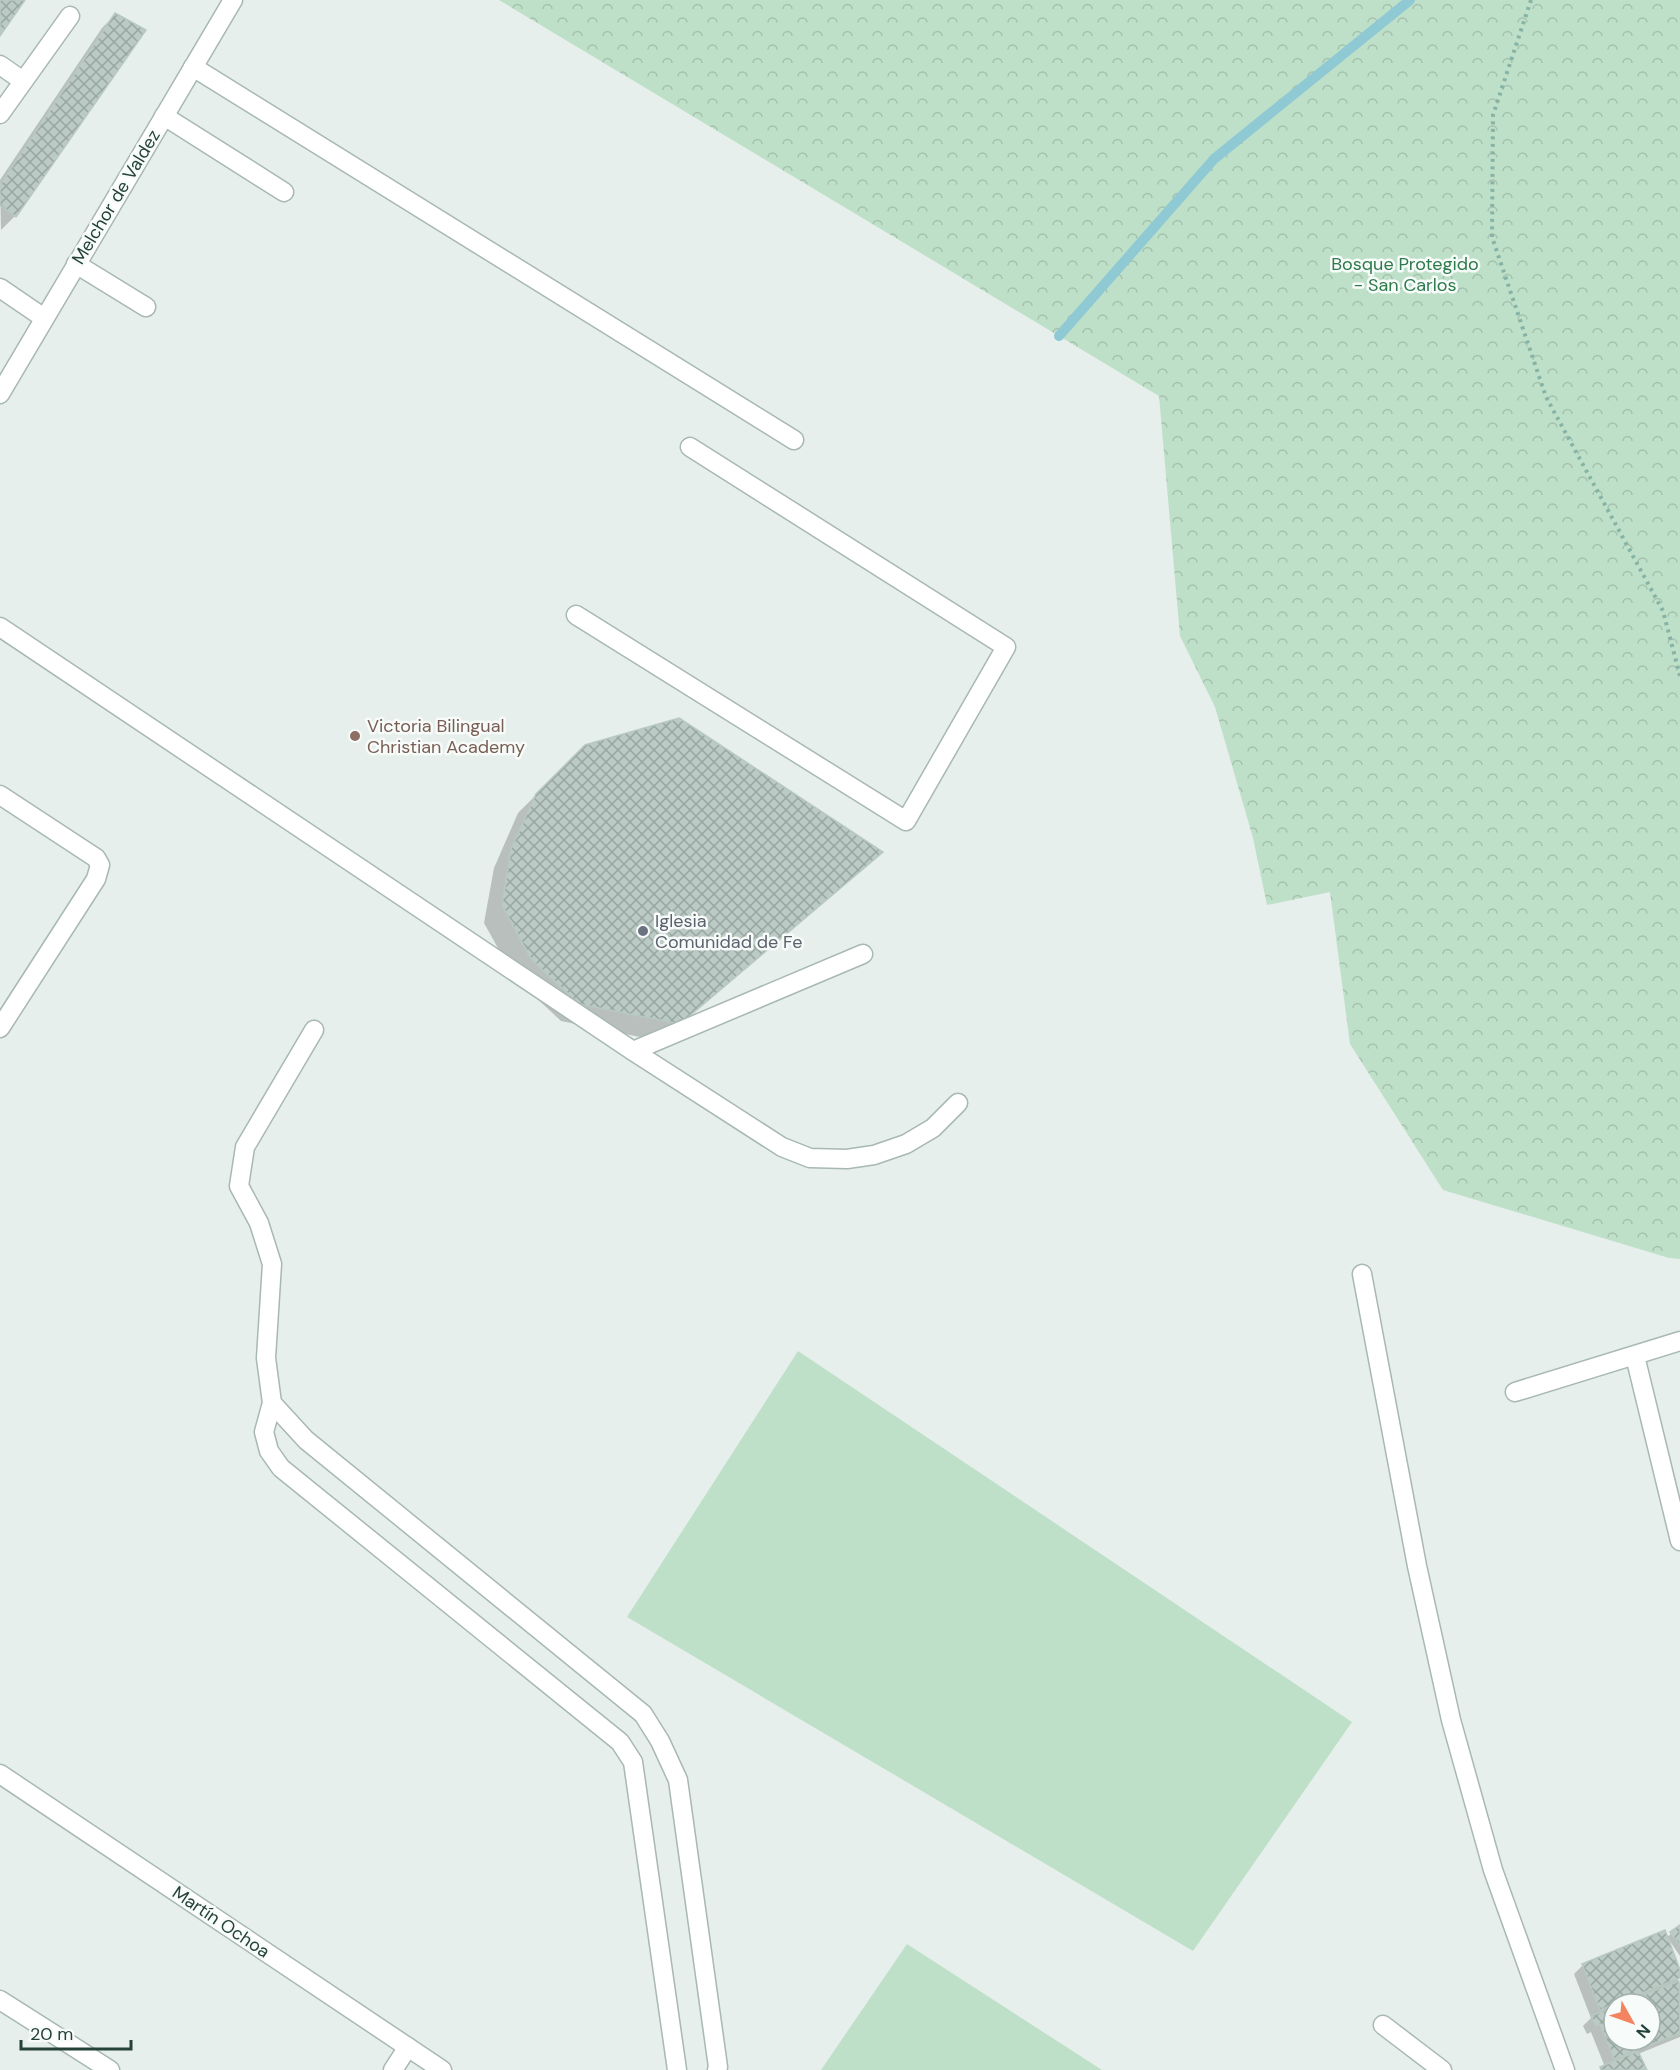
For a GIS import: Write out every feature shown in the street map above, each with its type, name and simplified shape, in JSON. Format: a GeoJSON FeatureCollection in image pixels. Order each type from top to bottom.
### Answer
{"type":"FeatureCollection","features":[{"type":"Feature","properties":{"kind":"street","name":"Melchor de Valdez"},"geometry":{"type":"LineString","coordinates":[[0,394],[233,0]]}},
{"type":"Feature","properties":{"kind":"street"},"geometry":{"type":"LineString","coordinates":[[0,114],[70,16]]}},
{"type":"Feature","properties":{"kind":"street"},"geometry":{"type":"LineString","coordinates":[[0,65],[23,81]]}},
{"type":"Feature","properties":{"kind":"street"},"geometry":{"type":"LineString","coordinates":[[193,67],[794,440]]}},
{"type":"Feature","properties":{"kind":"street"},"geometry":{"type":"LineString","coordinates":[[164,116],[284,192]]}},
{"type":"Feature","properties":{"kind":"street"},"geometry":{"type":"LineString","coordinates":[[76,264],[146,307]]}},
{"type":"Feature","properties":{"kind":"street"},"geometry":{"type":"LineString","coordinates":[[0,288],[44,318]]}},
{"type":"Feature","properties":{"kind":"street"},"geometry":{"type":"LineString","coordinates":[[576,615],[906,821],[1006,647],[690,447]]}},
{"type":"Feature","properties":{"kind":"street"},"geometry":{"type":"LineString","coordinates":[[0,627],[633,1051],[782,1148],[810,1158],[847,1159],[865,1156],[906,1144],[933,1128],[958,1103]]}},
{"type":"Feature","properties":{"kind":"street"},"geometry":{"type":"LineString","coordinates":[[0,795],[96,858],[100,865],[96,879],[0,1028]]}},
{"type":"Feature","properties":{"kind":"street"},"geometry":{"type":"LineString","coordinates":[[633,1051],[862,954]]}},
{"type":"Feature","properties":{"kind":"street"},"geometry":{"type":"LineString","coordinates":[[314,1030],[245,1147],[239,1186],[259,1223],[272,1264],[267,1358],[272,1402],[264,1432],[269,1451],[281,1468],[620,1742],[633,1762],[677,2070]]}},
{"type":"Feature","properties":{"kind":"street"},"geometry":{"type":"LineString","coordinates":[[1362,1274],[1417,1566],[1451,1720],[1493,1870],[1565,2070]]}},
{"type":"Feature","properties":{"kind":"street"},"geometry":{"type":"LineString","coordinates":[[1515,1392],[1680,1341]]}},
{"type":"Feature","properties":{"kind":"street"},"geometry":{"type":"LineString","coordinates":[[1635,1356],[1680,1541]]}},
{"type":"Feature","properties":{"kind":"street"},"geometry":{"type":"LineString","coordinates":[[272,1402],[306,1440],[643,1714],[660,1741],[678,1780],[717,2070]]}},
{"type":"Feature","properties":{"kind":"street"},"geometry":{"type":"LineString","coordinates":[[633,1762],[660,1741]]}},
{"type":"Feature","properties":{"kind":"street","name":"Martín Ochoa"},"geometry":{"type":"LineString","coordinates":[[0,1774],[442,2070]]}},
{"type":"Feature","properties":{"kind":"street"},"geometry":{"type":"LineString","coordinates":[[0,2000],[110,2070]]}},
{"type":"Feature","properties":{"kind":"street"},"geometry":{"type":"LineString","coordinates":[[1383,2025],[1442,2070]]}},
{"type":"Feature","properties":{"kind":"street"},"geometry":{"type":"LineString","coordinates":[[393,2070],[408,2047]]}},
{"type":"Feature","properties":{"kind":"path"},"geometry":{"type":"LineString","coordinates":[[1531,0],[1493,115],[1492,237],[1546,398],[1664,611],[1680,676]]}},
{"type":"Feature","properties":{"kind":"green space","name":"Bosque Protegido - San Carlos"},"geometry":{"type":"Polygon","coordinates":[[[499,0],[1680,0],[1680,1259],[1669,1258],[1443,1190],[1350,1044],[1330,892],[1267,905],[1253,838],[1215,707],[1180,636],[1159,396],[499,0]]]}},
{"type":"Feature","properties":{"kind":"green space"},"geometry":{"type":"Polygon","coordinates":[[[798,1351],[1352,1722],[1193,1951],[627,1617],[798,1351]]]}},
{"type":"Feature","properties":{"kind":"green space"},"geometry":{"type":"Polygon","coordinates":[[[907,1944],[1102,2070],[821,2070],[907,1944]]]}},
{"type":"Feature","properties":{"kind":"building"},"geometry":{"type":"Polygon","coordinates":[[[0,0],[25,0],[0,36],[0,0]]]}},
{"type":"Feature","properties":{"kind":"building"},"geometry":{"type":"Polygon","coordinates":[[[115,13],[146,30],[16,217],[0,205],[0,185],[115,13]]]}},
{"type":"Feature","properties":{"kind":"building"},"geometry":{"type":"Polygon","coordinates":[[[679,718],[883,852],[680,1024],[579,1004],[531,959],[502,905],[511,849],[536,794],[585,745],[679,718]]]}},
{"type":"Feature","properties":{"kind":"building"},"geometry":{"type":"Polygon","coordinates":[[[1680,1925],[1680,1946],[1670,1932],[1680,1925]]]}},
{"type":"Feature","properties":{"kind":"building"},"geometry":{"type":"Polygon","coordinates":[[[1665,1930],[1680,1970],[1680,1978],[1645,1992],[1602,1992],[1602,2009],[1600,2010],[1582,1964],[1665,1930]]]}},
{"type":"Feature","properties":{"kind":"building"},"geometry":{"type":"Polygon","coordinates":[[[1679,1981],[1680,2033],[1662,2040],[1662,1992],[1651,1992],[1679,1981]]]}},
{"type":"Feature","properties":{"kind":"building"},"geometry":{"type":"Polygon","coordinates":[[[1602,2012],[1602,2029],[1600,2024],[1596,2026],[1591,2016],[1602,2012]]]}},
{"type":"Feature","properties":{"kind":"building"},"geometry":{"type":"Polygon","coordinates":[[[1611,2052],[1632,2052],[1614,2059],[1611,2052]]]}},
{"type":"Feature","properties":{"kind":"building"},"geometry":{"type":"Polygon","coordinates":[[[1638,2052],[1647,2070],[1601,2070],[1600,2067],[1638,2052]]]}},
{"type":"Feature","properties":{"kind":"waterway"},"geometry":{"type":"LineString","coordinates":[[1059,336],[1214,159],[1410,0]]}},
{"type":"Feature","properties":{"kind":"place","name":"Victoria Bilingual Christian Academy"},"geometry":{"type":"Point","coordinates":[355,736]}},
{"type":"Feature","properties":{"kind":"place","name":"Iglesia Comunidad de Fe"},"geometry":{"type":"Point","coordinates":[643,931]}}]}
